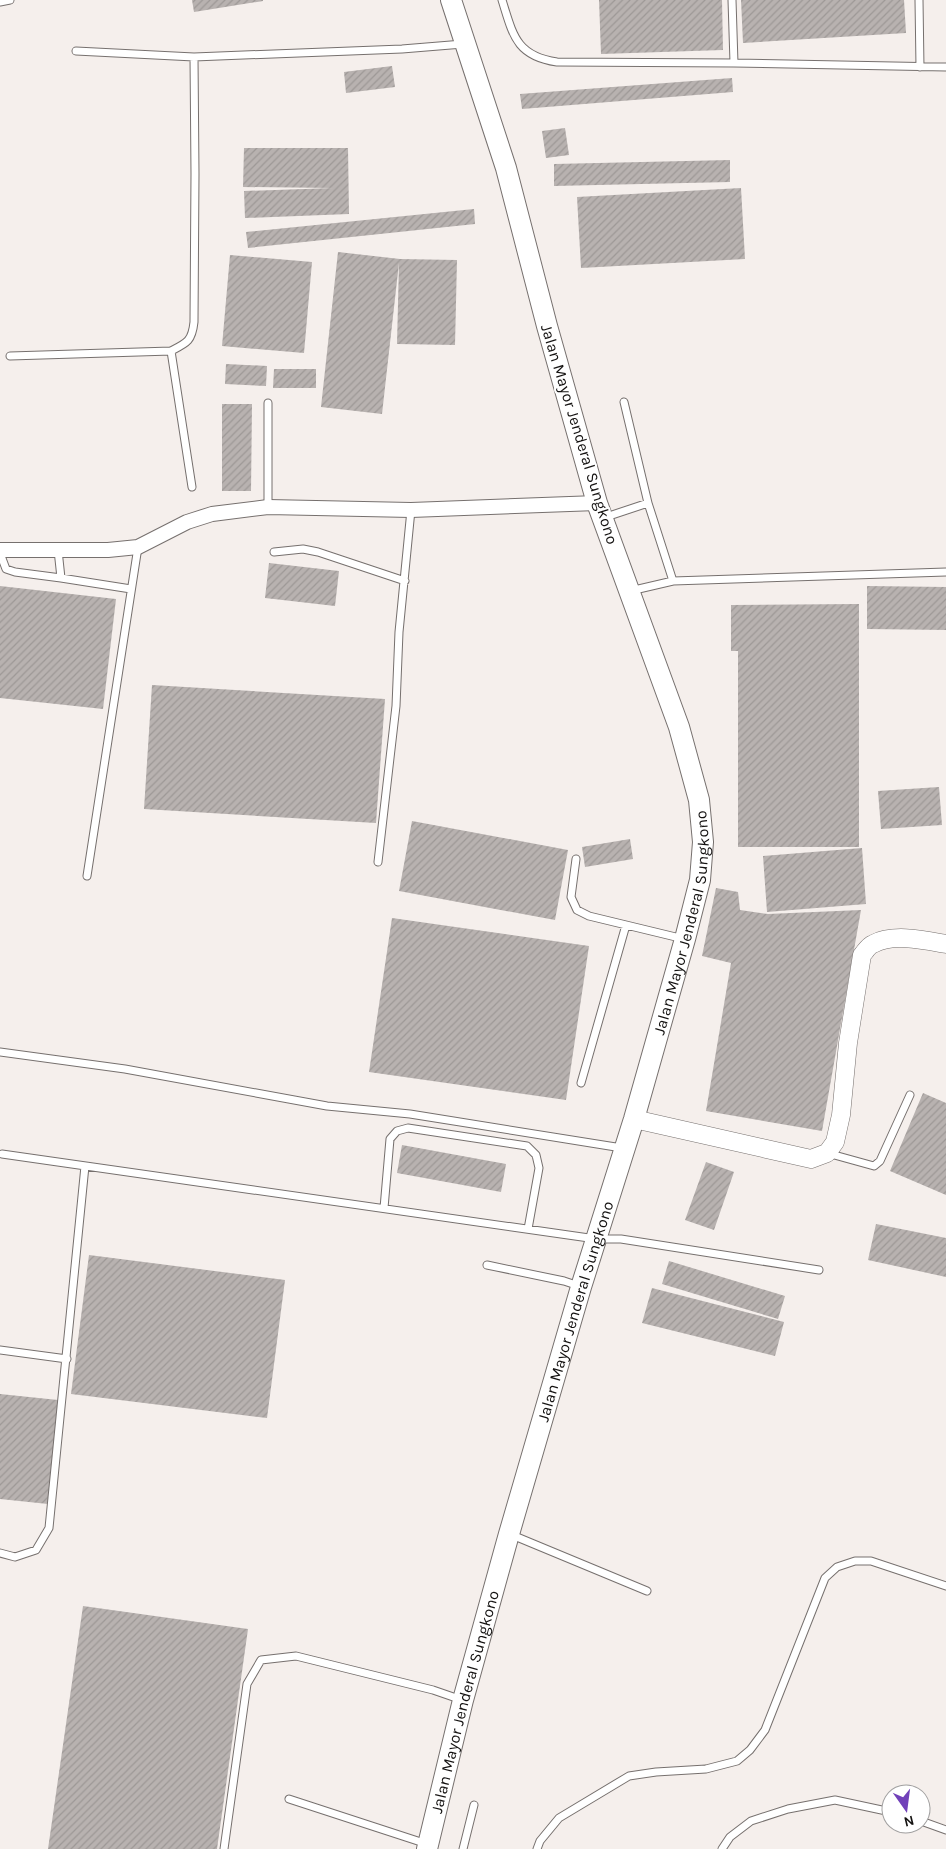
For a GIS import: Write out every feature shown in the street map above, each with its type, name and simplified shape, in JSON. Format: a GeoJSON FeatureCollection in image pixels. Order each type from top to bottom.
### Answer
{"type":"FeatureCollection","features":[{"type":"Feature","properties":{"kind":"main road","name":"Jalan Mayor Jenderal Sungkono"},"geometry":{"type":"LineString","coordinates":[[427,1846],[463,1700],[509,1534],[581,1287],[634,1118],[684,939],[700,880],[703,842],[699,800],[679,727],[600,510],[547,326],[506,168],[451,0]]}},
{"type":"Feature","properties":{"kind":"street"},"geometry":{"type":"LineString","coordinates":[[0,551],[108,550],[138,547],[187,522],[212,514],[268,507],[411,510],[600,510]]}},
{"type":"Feature","properties":{"kind":"street"},"geometry":{"type":"LineString","coordinates":[[634,1118],[811,1159],[827,1153],[835,1142],[841,1114],[848,1043],[862,955],[871,944],[887,940],[900,939],[946,944]]}},
{"type":"Feature","properties":{"kind":"lane"},"geometry":{"type":"LineString","coordinates":[[0,2],[10,0]]}},
{"type":"Feature","properties":{"kind":"lane"},"geometry":{"type":"LineString","coordinates":[[502,0],[513,34],[522,48],[541,60],[557,62],[946,67]]}},
{"type":"Feature","properties":{"kind":"lane"},"geometry":{"type":"LineString","coordinates":[[732,0],[734,63]]}},
{"type":"Feature","properties":{"kind":"lane"},"geometry":{"type":"LineString","coordinates":[[919,0],[920,67]]}},
{"type":"Feature","properties":{"kind":"lane"},"geometry":{"type":"LineString","coordinates":[[76,51],[194,57],[402,49],[466,44]]}},
{"type":"Feature","properties":{"kind":"lane"},"geometry":{"type":"LineString","coordinates":[[10,356],[171,351],[187,343],[193,333],[194,322],[194,57]]}},
{"type":"Feature","properties":{"kind":"lane"},"geometry":{"type":"LineString","coordinates":[[171,351],[192,487]]}},
{"type":"Feature","properties":{"kind":"lane"},"geometry":{"type":"LineString","coordinates":[[624,402],[648,503],[673,581]]}},
{"type":"Feature","properties":{"kind":"lane"},"geometry":{"type":"LineString","coordinates":[[268,403],[268,507]]}},
{"type":"Feature","properties":{"kind":"lane"},"geometry":{"type":"LineString","coordinates":[[600,510],[648,503]]}},
{"type":"Feature","properties":{"kind":"lane"},"geometry":{"type":"LineString","coordinates":[[378,862],[396,706],[400,632],[411,510]]}},
{"type":"Feature","properties":{"kind":"lane"},"geometry":{"type":"LineString","coordinates":[[87,876],[138,547]]}},
{"type":"Feature","properties":{"kind":"lane"},"geometry":{"type":"LineString","coordinates":[[274,552],[303,549],[318,552],[404,581]]}},
{"type":"Feature","properties":{"kind":"lane"},"geometry":{"type":"LineString","coordinates":[[58,550],[62,578]]}},
{"type":"Feature","properties":{"kind":"lane"},"geometry":{"type":"LineString","coordinates":[[0,551],[6,569],[15,572],[131,589]]}},
{"type":"Feature","properties":{"kind":"lane"},"geometry":{"type":"LineString","coordinates":[[630,591],[673,581],[946,572]]}},
{"type":"Feature","properties":{"kind":"lane"},"geometry":{"type":"LineString","coordinates":[[576,859],[571,897],[577,910],[589,916],[684,939]]}},
{"type":"Feature","properties":{"kind":"lane"},"geometry":{"type":"LineString","coordinates":[[581,1083],[626,925]]}},
{"type":"Feature","properties":{"kind":"lane"},"geometry":{"type":"LineString","coordinates":[[0,1052],[125,1069],[327,1106],[410,1114],[625,1148]]}},
{"type":"Feature","properties":{"kind":"lane"},"geometry":{"type":"LineString","coordinates":[[827,1153],[874,1166],[880,1161],[910,1095]]}},
{"type":"Feature","properties":{"kind":"lane"},"geometry":{"type":"LineString","coordinates":[[384,1208],[390,1139],[396,1131],[408,1128],[527,1146],[536,1155],[539,1168],[528,1229]]}},
{"type":"Feature","properties":{"kind":"lane"},"geometry":{"type":"LineString","coordinates":[[2,1154],[528,1229],[596,1238],[621,1239],[819,1270]]}},
{"type":"Feature","properties":{"kind":"lane"},"geometry":{"type":"LineString","coordinates":[[0,1553],[15,1557],[36,1550],[49,1528],[85,1166]]}},
{"type":"Feature","properties":{"kind":"lane"},"geometry":{"type":"LineString","coordinates":[[487,1265],[564,1281],[581,1287]]}},
{"type":"Feature","properties":{"kind":"lane"},"geometry":{"type":"LineString","coordinates":[[0,1350],[67,1359]]}},
{"type":"Feature","properties":{"kind":"lane"},"geometry":{"type":"LineString","coordinates":[[509,1534],[647,1591]]}},
{"type":"Feature","properties":{"kind":"lane"},"geometry":{"type":"LineString","coordinates":[[537,1849],[540,1841],[559,1818],[629,1776],[656,1772],[706,1769],[737,1760],[750,1750],[765,1730],[825,1578],[837,1567],[855,1561],[871,1560],[946,1586]]}},
{"type":"Feature","properties":{"kind":"lane"},"geometry":{"type":"LineString","coordinates":[[224,1849],[247,1684],[261,1660],[296,1656],[433,1690],[463,1700]]}},
{"type":"Feature","properties":{"kind":"lane"},"geometry":{"type":"LineString","coordinates":[[289,1799],[427,1846]]}},
{"type":"Feature","properties":{"kind":"lane"},"geometry":{"type":"LineString","coordinates":[[722,1849],[730,1837],[751,1822],[788,1809],[835,1800],[881,1810]]}},
{"type":"Feature","properties":{"kind":"lane"},"geometry":{"type":"LineString","coordinates":[[463,1849],[474,1804]]}},
{"type":"Feature","properties":{"kind":"lane"},"geometry":{"type":"LineString","coordinates":[[931,1825],[946,1830]]}},
{"type":"Feature","properties":{"kind":"building"},"geometry":{"type":"Polygon","coordinates":[[[192,0],[263,0],[263,1],[194,12],[192,0]]]}},
{"type":"Feature","properties":{"kind":"building"},"geometry":{"type":"Polygon","coordinates":[[[599,0],[722,0],[723,50],[601,54],[599,0]]]}},
{"type":"Feature","properties":{"kind":"building"},"geometry":{"type":"Polygon","coordinates":[[[741,0],[904,0],[906,33],[743,43],[741,0]]]}},
{"type":"Feature","properties":{"kind":"building"},"geometry":{"type":"Polygon","coordinates":[[[392,66],[395,87],[346,93],[344,72],[392,66]]]}},
{"type":"Feature","properties":{"kind":"building"},"geometry":{"type":"Polygon","coordinates":[[[732,78],[733,92],[522,109],[520,94],[732,78]]]}},
{"type":"Feature","properties":{"kind":"building"},"geometry":{"type":"Polygon","coordinates":[[[565,128],[569,155],[546,158],[542,131],[565,128]]]}},
{"type":"Feature","properties":{"kind":"building"},"geometry":{"type":"Polygon","coordinates":[[[244,148],[348,148],[349,214],[245,218],[244,191],[333,188],[243,187],[244,148]]]}},
{"type":"Feature","properties":{"kind":"building"},"geometry":{"type":"Polygon","coordinates":[[[730,160],[730,182],[554,186],[554,164],[730,160]]]}},
{"type":"Feature","properties":{"kind":"building"},"geometry":{"type":"Polygon","coordinates":[[[741,188],[745,259],[581,268],[577,197],[741,188]]]}},
{"type":"Feature","properties":{"kind":"building"},"geometry":{"type":"Polygon","coordinates":[[[474,209],[475,224],[248,248],[246,232],[474,209]]]}},
{"type":"Feature","properties":{"kind":"building"},"geometry":{"type":"Polygon","coordinates":[[[338,252],[400,259],[457,260],[455,345],[397,344],[399,263],[382,414],[321,407],[338,252]]]}},
{"type":"Feature","properties":{"kind":"building"},"geometry":{"type":"Polygon","coordinates":[[[230,255],[312,262],[304,353],[222,346],[230,255]]]}},
{"type":"Feature","properties":{"kind":"building"},"geometry":{"type":"Polygon","coordinates":[[[226,364],[267,366],[266,386],[225,384],[226,364]]]}},
{"type":"Feature","properties":{"kind":"building"},"geometry":{"type":"Polygon","coordinates":[[[274,369],[316,369],[316,388],[273,388],[274,369]]]}},
{"type":"Feature","properties":{"kind":"building"},"geometry":{"type":"Polygon","coordinates":[[[222,404],[252,404],[251,491],[222,491],[222,404]]]}},
{"type":"Feature","properties":{"kind":"building"},"geometry":{"type":"Polygon","coordinates":[[[269,563],[339,571],[335,606],[265,598],[269,563]]]}},
{"type":"Feature","properties":{"kind":"building"},"geometry":{"type":"Polygon","coordinates":[[[0,586],[116,599],[103,709],[0,698],[0,586]]]}},
{"type":"Feature","properties":{"kind":"building"},"geometry":{"type":"Polygon","coordinates":[[[867,586],[946,587],[946,630],[867,629],[867,586]]]}},
{"type":"Feature","properties":{"kind":"building"},"geometry":{"type":"Polygon","coordinates":[[[859,604],[859,847],[738,847],[738,651],[731,651],[731,605],[859,604]]]}},
{"type":"Feature","properties":{"kind":"building"},"geometry":{"type":"Polygon","coordinates":[[[152,685],[385,699],[376,823],[144,809],[152,685]]]}},
{"type":"Feature","properties":{"kind":"building"},"geometry":{"type":"Polygon","coordinates":[[[939,787],[942,825],[881,829],[878,791],[939,787]]]}},
{"type":"Feature","properties":{"kind":"building"},"geometry":{"type":"Polygon","coordinates":[[[412,821],[568,850],[555,920],[399,891],[412,821]]]}},
{"type":"Feature","properties":{"kind":"building"},"geometry":{"type":"Polygon","coordinates":[[[630,839],[633,859],[585,867],[582,847],[630,839]]]}},
{"type":"Feature","properties":{"kind":"building"},"geometry":{"type":"Polygon","coordinates":[[[862,848],[866,904],[767,912],[763,856],[862,848]]]}},
{"type":"Feature","properties":{"kind":"building"},"geometry":{"type":"Polygon","coordinates":[[[716,888],[738,892],[740,910],[768,914],[861,910],[822,1131],[706,1111],[731,963],[702,956],[716,888]]]}},
{"type":"Feature","properties":{"kind":"building"},"geometry":{"type":"Polygon","coordinates":[[[392,918],[589,946],[566,1100],[369,1072],[392,918]]]}},
{"type":"Feature","properties":{"kind":"building"},"geometry":{"type":"Polygon","coordinates":[[[923,1093],[946,1103],[946,1195],[890,1171],[923,1093]]]}},
{"type":"Feature","properties":{"kind":"building"},"geometry":{"type":"Polygon","coordinates":[[[402,1145],[506,1164],[501,1192],[397,1173],[402,1145]]]}},
{"type":"Feature","properties":{"kind":"building"},"geometry":{"type":"Polygon","coordinates":[[[706,1162],[734,1172],[714,1230],[685,1220],[706,1162]]]}},
{"type":"Feature","properties":{"kind":"building"},"geometry":{"type":"Polygon","coordinates":[[[876,1224],[946,1238],[946,1277],[868,1260],[876,1224]]]}},
{"type":"Feature","properties":{"kind":"building"},"geometry":{"type":"Polygon","coordinates":[[[89,1255],[285,1280],[267,1418],[71,1394],[89,1255]]]}},
{"type":"Feature","properties":{"kind":"building"},"geometry":{"type":"Polygon","coordinates":[[[669,1261],[785,1296],[778,1319],[662,1284],[669,1261]]]}},
{"type":"Feature","properties":{"kind":"building"},"geometry":{"type":"Polygon","coordinates":[[[652,1288],[784,1322],[775,1356],[642,1323],[652,1288]]]}},
{"type":"Feature","properties":{"kind":"building"},"geometry":{"type":"Polygon","coordinates":[[[0,1394],[58,1400],[48,1504],[0,1499],[0,1394]]]}},
{"type":"Feature","properties":{"kind":"building"},"geometry":{"type":"Polygon","coordinates":[[[83,1606],[248,1629],[217,1849],[48,1849],[83,1606]]]}}]}
